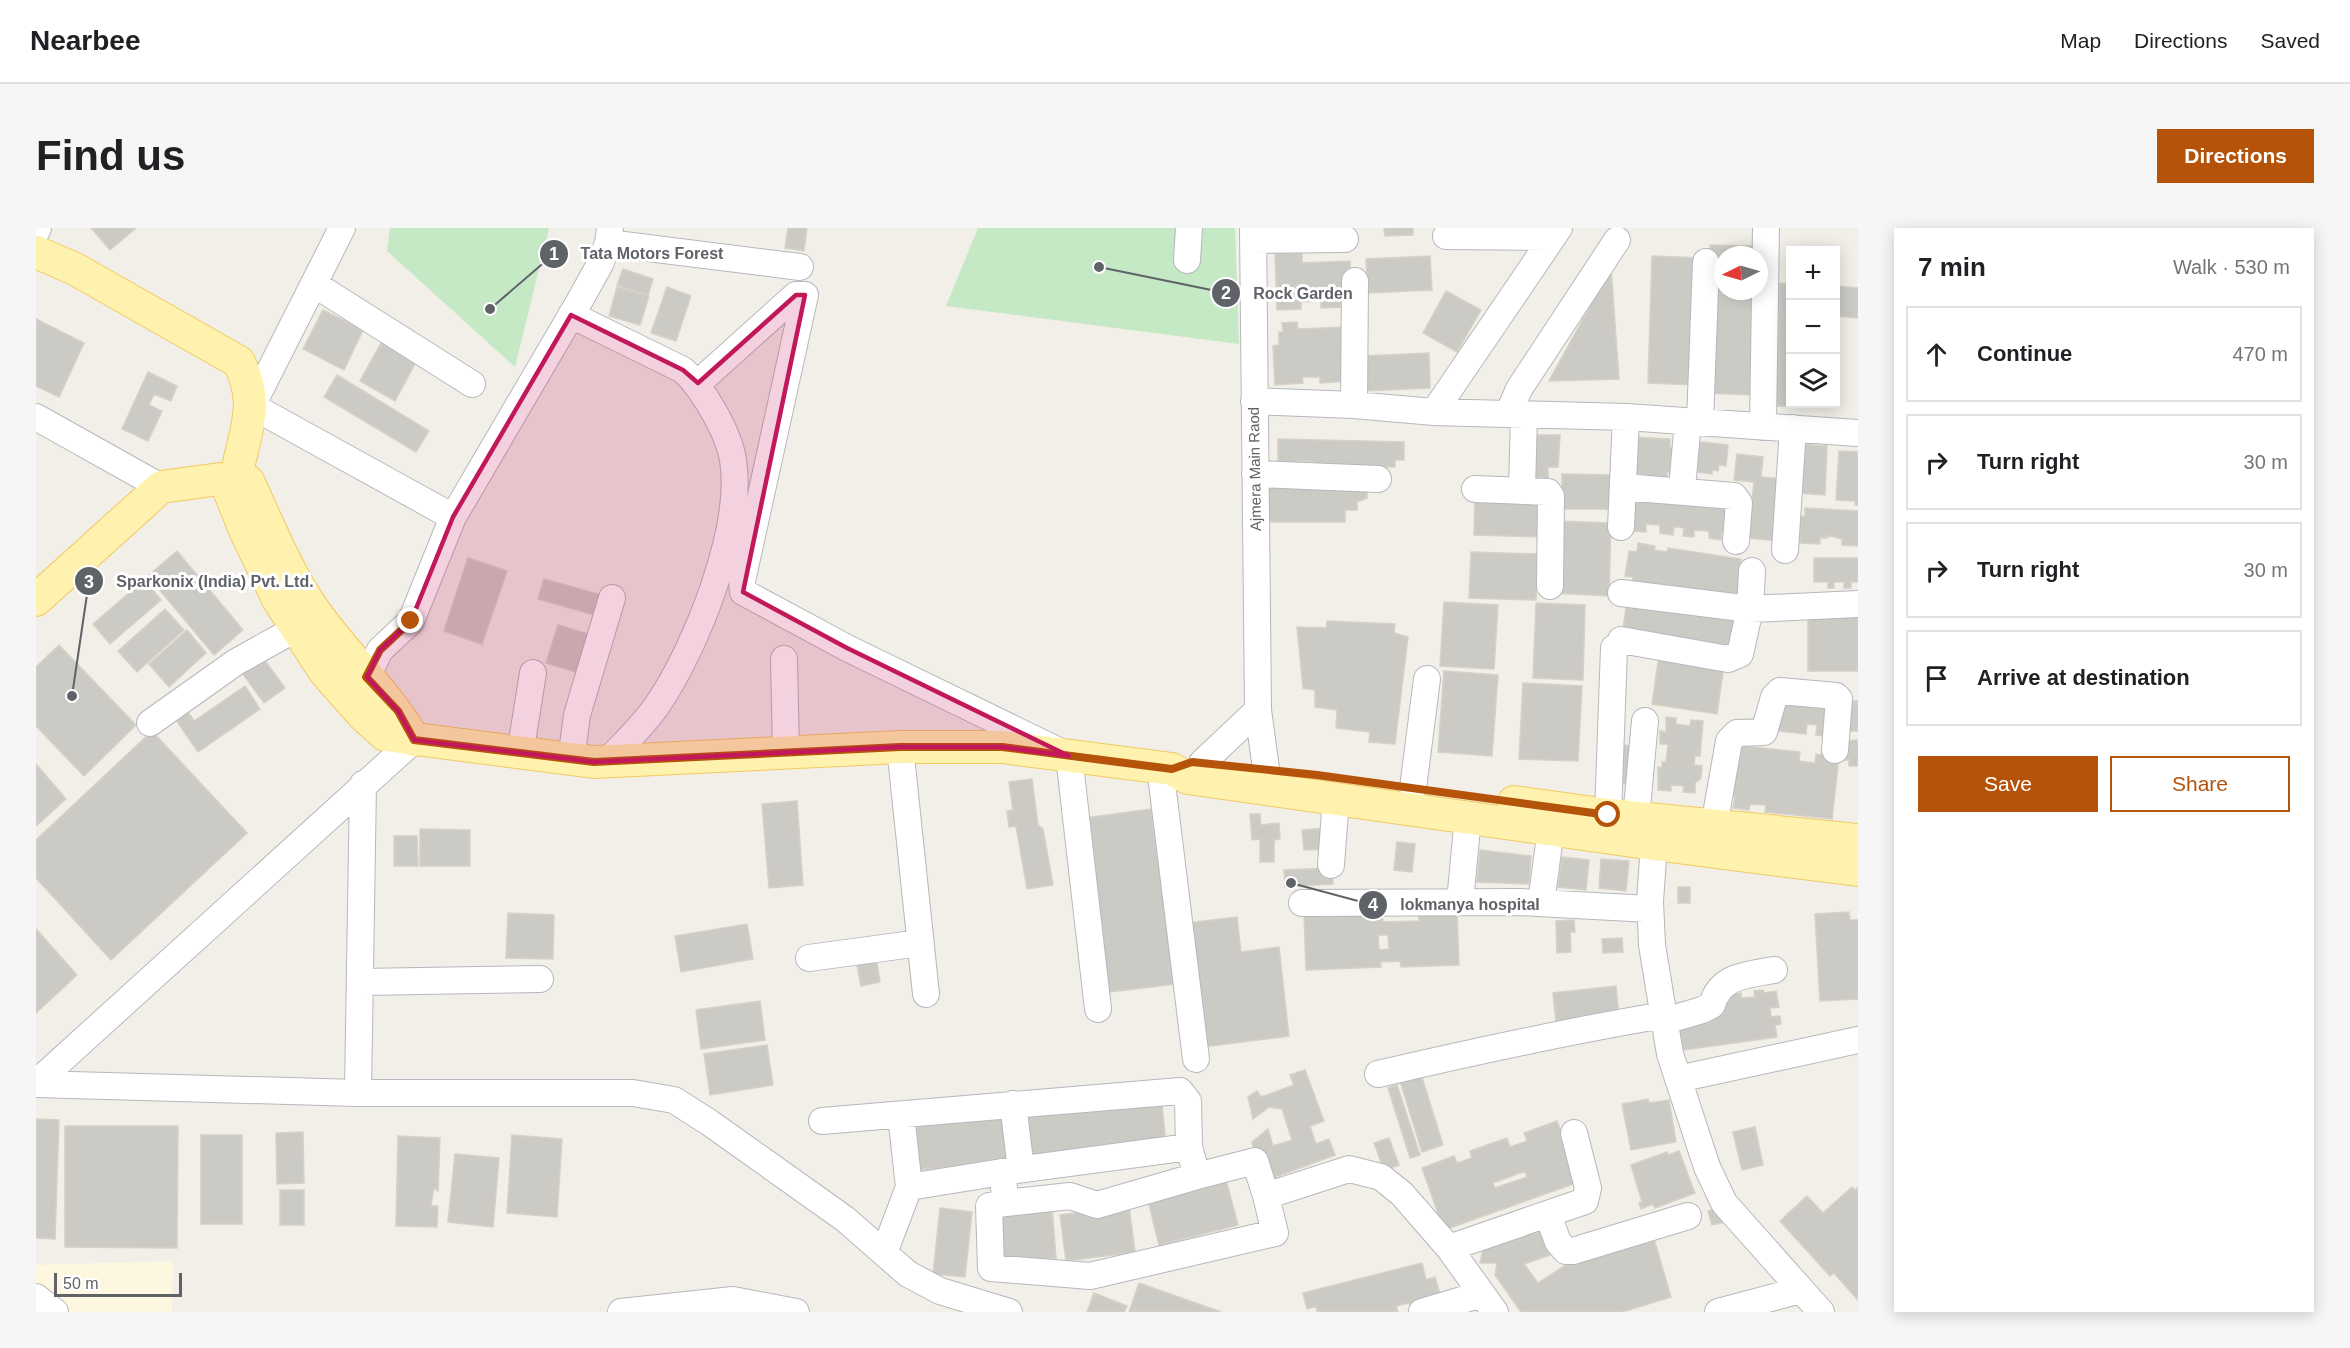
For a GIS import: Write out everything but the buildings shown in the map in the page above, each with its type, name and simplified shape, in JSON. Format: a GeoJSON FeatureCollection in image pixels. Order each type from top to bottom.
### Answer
{"type":"FeatureCollection","features":[{"type":"Feature","properties":{"kind":"main road"},"geometry":{"type":"LineString","coordinates":[[36,252],[75,269],[239,362],[246,375],[252,406],[234,478],[244,530],[278,599],[325,672],[363,715],[385,735],[520,754],[607,762],[900,747],[1002,747],[1265,779],[1413,788],[1622,817],[1858,840]]}},
{"type":"Feature","properties":{"kind":"main road"},"geometry":{"type":"LineString","coordinates":[[36,267],[231,374],[246,375]]}},
{"type":"Feature","properties":{"kind":"main road"},"geometry":{"type":"LineString","coordinates":[[36,600],[161,487],[234,478]]}},
{"type":"Feature","properties":{"kind":"main road"},"geometry":{"type":"LineString","coordinates":[[234,478],[301,592],[366,677],[398,711],[414,740]]}},
{"type":"Feature","properties":{"kind":"main road"},"geometry":{"type":"LineString","coordinates":[[1265,779],[1336,799],[1858,870]]}},
{"type":"Feature","properties":{"kind":"street"},"geometry":{"type":"LineString","coordinates":[[342,228],[252,406],[453,517]]}},
{"type":"Feature","properties":{"kind":"street"},"geometry":{"type":"LineString","coordinates":[[1188,260],[1189,228]]}},
{"type":"Feature","properties":{"kind":"street"},"geometry":{"type":"LineString","coordinates":[[1763,427],[1766,228]]}},
{"type":"Feature","properties":{"kind":"street"},"geometry":{"type":"LineString","coordinates":[[1446,236],[1555,233]]}},
{"type":"Feature","properties":{"kind":"street"},"geometry":{"type":"LineString","coordinates":[[1434,412],[1555,233]]}},
{"type":"Feature","properties":{"kind":"street"},"geometry":{"type":"LineString","coordinates":[[1253,234],[1345,238]]}},
{"type":"Feature","properties":{"kind":"street","name":"Ajmera Main Raod"},"geometry":{"type":"LineString","coordinates":[[1253,234],[1258,710],[1265,779]]}},
{"type":"Feature","properties":{"kind":"street"},"geometry":{"type":"LineString","coordinates":[[366,677],[380,650],[411,621],[453,517],[572,315],[600,264],[609,236],[800,267]]}},
{"type":"Feature","properties":{"kind":"street"},"geometry":{"type":"LineString","coordinates":[[1522,491],[1516,414],[1519,389],[1617,240]]}},
{"type":"Feature","properties":{"kind":"street"},"geometry":{"type":"LineString","coordinates":[[1683,477],[1694,422],[1706,262]]}},
{"type":"Feature","properties":{"kind":"street"},"geometry":{"type":"LineString","coordinates":[[1354,405],[1355,280]]}},
{"type":"Feature","properties":{"kind":"street"},"geometry":{"type":"LineString","coordinates":[[314,284],[472,384]]}},
{"type":"Feature","properties":{"kind":"street"},"geometry":{"type":"LineString","coordinates":[[697,384],[792,298],[800,293],[805,295],[742,581],[743,592],[847,648],[1069,756],[1098,1009]]}},
{"type":"Feature","properties":{"kind":"street"},"geometry":{"type":"LineString","coordinates":[[572,315],[682,370],[697,384],[733,459],[735,480],[730,524],[715,581],[690,646],[657,706],[607,762]]}},
{"type":"Feature","properties":{"kind":"street"},"geometry":{"type":"LineString","coordinates":[[1254,401],[1354,405],[1434,412],[1626,417],[1858,433]]}},
{"type":"Feature","properties":{"kind":"street"},"geometry":{"type":"LineString","coordinates":[[36,417],[161,487]]}},
{"type":"Feature","properties":{"kind":"street"},"geometry":{"type":"LineString","coordinates":[[1621,527],[1626,417]]}},
{"type":"Feature","properties":{"kind":"street"},"geometry":{"type":"LineString","coordinates":[[1785,550],[1793,428]]}},
{"type":"Feature","properties":{"kind":"street"},"geometry":{"type":"LineString","coordinates":[[1255,474],[1378,479]]}},
{"type":"Feature","properties":{"kind":"street"},"geometry":{"type":"LineString","coordinates":[[1623,487],[1734,496],[1739,503],[1737,541]]}},
{"type":"Feature","properties":{"kind":"street"},"geometry":{"type":"LineString","coordinates":[[1475,489],[1548,492],[1551,496],[1550,586]]}},
{"type":"Feature","properties":{"kind":"street"},"geometry":{"type":"LineString","coordinates":[[1622,817],[1618,644],[1735,658],[1740,654],[1750,609],[1752,571]]}},
{"type":"Feature","properties":{"kind":"street"},"geometry":{"type":"LineString","coordinates":[[1621,593],[1750,609],[1858,604]]}},
{"type":"Feature","properties":{"kind":"street"},"geometry":{"type":"LineString","coordinates":[[571,760],[577,715],[612,598]]}},
{"type":"Feature","properties":{"kind":"street"},"geometry":{"type":"LineString","coordinates":[[150,723],[236,662],[297,628]]}},
{"type":"Feature","properties":{"kind":"street"},"geometry":{"type":"LineString","coordinates":[[784,659],[786,753]]}},
{"type":"Feature","properties":{"kind":"street"},"geometry":{"type":"LineString","coordinates":[[520,754],[533,674]]}},
{"type":"Feature","properties":{"kind":"street"},"geometry":{"type":"LineString","coordinates":[[1413,788],[1426,679]]}},
{"type":"Feature","properties":{"kind":"street"},"geometry":{"type":"LineString","coordinates":[[1714,826],[1729,741],[1737,732],[1764,732],[1778,693],[1836,696],[1839,699],[1835,750]]}},
{"type":"Feature","properties":{"kind":"street"},"geometry":{"type":"LineString","coordinates":[[1196,1059],[1184,770],[1258,710]]}},
{"type":"Feature","properties":{"kind":"street"},"geometry":{"type":"LineString","coordinates":[[1622,817],[1645,721]]}},
{"type":"Feature","properties":{"kind":"street"},"geometry":{"type":"LineString","coordinates":[[36,1084],[414,740]]}},
{"type":"Feature","properties":{"kind":"street"},"geometry":{"type":"LineString","coordinates":[[900,747],[926,994]]}},
{"type":"Feature","properties":{"kind":"street"},"geometry":{"type":"LineString","coordinates":[[358,1093],[363,784]]}},
{"type":"Feature","properties":{"kind":"street"},"geometry":{"type":"LineString","coordinates":[[1331,865],[1336,799]]}},
{"type":"Feature","properties":{"kind":"street"},"geometry":{"type":"LineString","coordinates":[[1460,902],[1468,818]]}},
{"type":"Feature","properties":{"kind":"street"},"geometry":{"type":"LineString","coordinates":[[1541,903],[1551,829]]}},
{"type":"Feature","properties":{"kind":"street"},"geometry":{"type":"LineString","coordinates":[[1654,844],[1650,909],[1652,945],[1664,1018],[1678,1079],[1714,1187],[1724,1203],[1821,1312]]}},
{"type":"Feature","properties":{"kind":"street"},"geometry":{"type":"LineString","coordinates":[[1302,903],[1541,903],[1650,909]]}},
{"type":"Feature","properties":{"kind":"street"},"geometry":{"type":"LineString","coordinates":[[809,958],[920,943]]}},
{"type":"Feature","properties":{"kind":"street"},"geometry":{"type":"LineString","coordinates":[[1378,1074],[1571,1031],[1664,1018],[1712,1005],[1715,992],[1730,979],[1774,970]]}},
{"type":"Feature","properties":{"kind":"street"},"geometry":{"type":"LineString","coordinates":[[360,982],[540,979]]}},
{"type":"Feature","properties":{"kind":"street"},"geometry":{"type":"LineString","coordinates":[[1678,1079],[1858,1040]]}},
{"type":"Feature","properties":{"kind":"street"},"geometry":{"type":"LineString","coordinates":[[36,1084],[358,1093],[633,1093],[674,1100],[845,1219],[908,1274],[940,1291],[1009,1312]]}},
{"type":"Feature","properties":{"kind":"street"},"geometry":{"type":"LineString","coordinates":[[822,1121],[1180,1091],[1188,1101],[1189,1147],[1197,1176]]}},
{"type":"Feature","properties":{"kind":"street"},"geometry":{"type":"LineString","coordinates":[[1006,1203],[1011,1170],[1013,1104]]}},
{"type":"Feature","properties":{"kind":"street"},"geometry":{"type":"LineString","coordinates":[[884,1253],[909,1186],[901,1115]]}},
{"type":"Feature","properties":{"kind":"street"},"geometry":{"type":"LineString","coordinates":[[1449,1248],[1579,1205],[1588,1196],[1574,1133]]}},
{"type":"Feature","properties":{"kind":"street"},"geometry":{"type":"LineString","coordinates":[[909,1186],[1189,1147]]}},
{"type":"Feature","properties":{"kind":"street"},"geometry":{"type":"LineString","coordinates":[[1255,1161],[1266,1196],[1275,1233],[1090,1276],[991,1268],[989,1206],[1070,1196],[1097,1205],[1255,1161]]}},
{"type":"Feature","properties":{"kind":"street"},"geometry":{"type":"LineString","coordinates":[[1266,1196],[1349,1169],[1381,1176],[1402,1194],[1449,1248],[1488,1303],[1422,1312]]}},
{"type":"Feature","properties":{"kind":"street"},"geometry":{"type":"LineString","coordinates":[[1548,1215],[1558,1242],[1566,1251],[1573,1251],[1688,1216]]}},
{"type":"Feature","properties":{"kind":"street"},"geometry":{"type":"LineString","coordinates":[[1718,1312],[1802,1290]]}},
{"type":"Feature","properties":{"kind":"street"},"geometry":{"type":"LineString","coordinates":[[36,1297],[55,1312]]}},
{"type":"Feature","properties":{"kind":"street"},"geometry":{"type":"LineString","coordinates":[[621,1312],[733,1300],[796,1312]]}},
{"type":"Feature","properties":{"kind":"highlighted area"},"geometry":{"type":"Polygon","coordinates":[[[796,295],[805,295],[743,592],[847,648],[1069,756],[1002,747],[900,747],[594,762],[414,740],[398,711],[367,677],[380,650],[411,621],[453,517],[571,315],[683,370],[698,383],[796,295]]]}},
{"type":"Feature","properties":{"kind":"shaded area"},"geometry":{"type":"Polygon","coordinates":[[[173,1261],[172,1312],[36,1312],[36,1265],[173,1261]]]}},
{"type":"Feature","properties":{"kind":"green space"},"geometry":{"type":"Polygon","coordinates":[[[390,228],[549,228],[515,367],[387,251],[390,228]]]}},
{"type":"Feature","properties":{"kind":"green space"},"geometry":{"type":"Polygon","coordinates":[[[978,228],[1235,228],[1239,344],[946,306],[978,228]]]}},
{"type":"Feature","properties":{"kind":"place","name":"Rock Garden"},"geometry":{"type":"Point","coordinates":[1099,267]}},
{"type":"Feature","properties":{"kind":"place","name":"Tata Motors Forest"},"geometry":{"type":"Point","coordinates":[490,309]}},
{"type":"Feature","properties":{"kind":"place","name":"Sparkonix (India) Pvt. Ltd."},"geometry":{"type":"Point","coordinates":[72,696]}},
{"type":"Feature","properties":{"kind":"place","name":"lokmanya hospital"},"geometry":{"type":"Point","coordinates":[1291,883]}},
{"type":"Feature","properties":{"kind":"route"},"geometry":{"type":"LineString","coordinates":[[411,621],[380,650],[366,677],[398,711],[414,740],[594,762],[900,747],[1002,747],[1172,769],[1192,762],[1317,775],[1608,815]]}}]}
